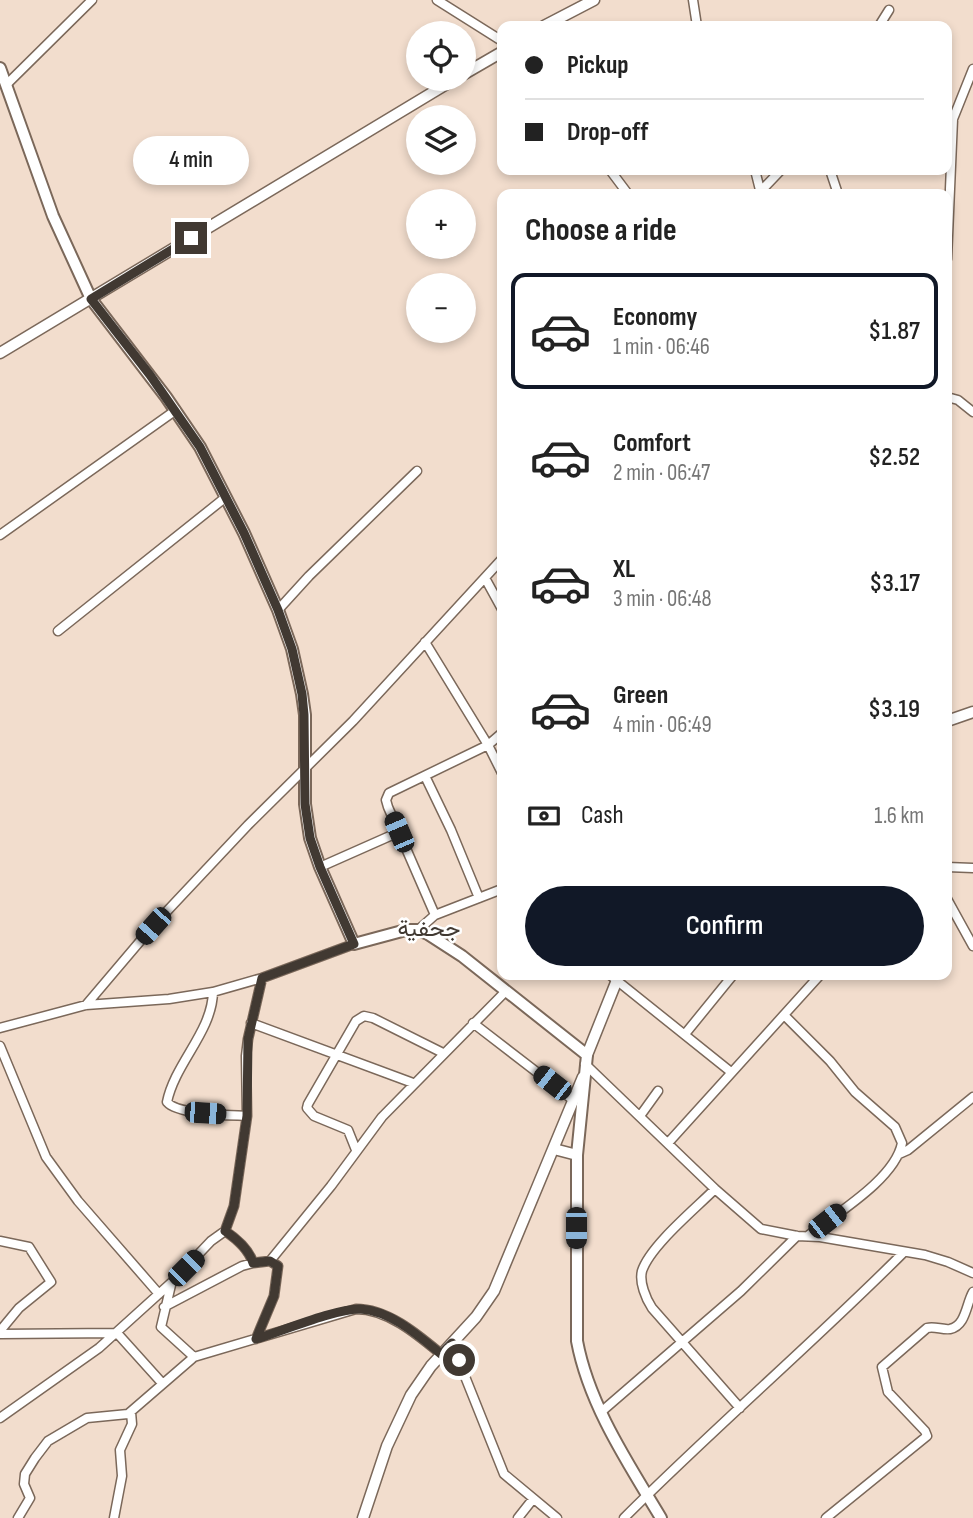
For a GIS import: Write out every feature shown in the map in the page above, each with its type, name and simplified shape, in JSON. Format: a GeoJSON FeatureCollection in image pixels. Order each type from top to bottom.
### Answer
{"type":"FeatureCollection","features":[{"type":"Feature","properties":{"kind":"main road"},"geometry":{"type":"LineString","coordinates":[[0,68],[53,216],[91,299],[176,410],[200,447],[278,610],[292,649],[302,694],[307,825],[320,867],[354,944],[390,933],[418,930],[438,940],[506,991],[586,1059],[578,1155],[576,1330],[582,1366],[601,1412],[661,1518]]}},
{"type":"Feature","properties":{"kind":"street"},"geometry":{"type":"LineString","coordinates":[[6,85],[92,0]]}},
{"type":"Feature","properties":{"kind":"street"},"geometry":{"type":"LineString","coordinates":[[437,0],[497,38]]}},
{"type":"Feature","properties":{"kind":"street"},"geometry":{"type":"LineString","coordinates":[[554,21],[594,0]]}},
{"type":"Feature","properties":{"kind":"street"},"geometry":{"type":"LineString","coordinates":[[693,0],[696,21]]}},
{"type":"Feature","properties":{"kind":"street"},"geometry":{"type":"LineString","coordinates":[[882,21],[890,10]]}},
{"type":"Feature","properties":{"kind":"street"},"geometry":{"type":"LineString","coordinates":[[476,67],[497,55]]}},
{"type":"Feature","properties":{"kind":"street"},"geometry":{"type":"LineString","coordinates":[[952,141],[953,119],[973,69]]}},
{"type":"Feature","properties":{"kind":"street"},"geometry":{"type":"LineString","coordinates":[[0,353],[435,91]]}},
{"type":"Feature","properties":{"kind":"street"},"geometry":{"type":"LineString","coordinates":[[764,189],[777,175]]}},
{"type":"Feature","properties":{"kind":"street"},"geometry":{"type":"LineString","coordinates":[[952,398],[973,412]]}},
{"type":"Feature","properties":{"kind":"street"},"geometry":{"type":"LineString","coordinates":[[0,535],[176,410]]}},
{"type":"Feature","properties":{"kind":"street"},"geometry":{"type":"LineString","coordinates":[[278,610],[309,576],[418,471]]}},
{"type":"Feature","properties":{"kind":"street"},"geometry":{"type":"LineString","coordinates":[[58,631],[226,497]]}},
{"type":"Feature","properties":{"kind":"street"},"geometry":{"type":"LineString","coordinates":[[86,1005],[153,926],[248,825],[304,771],[497,565]]}},
{"type":"Feature","properties":{"kind":"street"},"geometry":{"type":"LineString","coordinates":[[485,578],[497,600]]}},
{"type":"Feature","properties":{"kind":"street"},"geometry":{"type":"LineString","coordinates":[[425,642],[497,763]]}},
{"type":"Feature","properties":{"kind":"street"},"geometry":{"type":"LineString","coordinates":[[952,719],[973,712]]}},
{"type":"Feature","properties":{"kind":"street"},"geometry":{"type":"LineString","coordinates":[[435,915],[388,807],[387,796],[488,745],[497,737]]}},
{"type":"Feature","properties":{"kind":"street"},"geometry":{"type":"LineString","coordinates":[[425,776],[479,898]]}},
{"type":"Feature","properties":{"kind":"street"},"geometry":{"type":"LineString","coordinates":[[320,867],[399,832]]}},
{"type":"Feature","properties":{"kind":"street"},"geometry":{"type":"LineString","coordinates":[[952,866],[973,868]]}},
{"type":"Feature","properties":{"kind":"street"},"geometry":{"type":"LineString","coordinates":[[418,930],[435,915],[497,891]]}},
{"type":"Feature","properties":{"kind":"street"},"geometry":{"type":"LineString","coordinates":[[952,908],[973,946]]}},
{"type":"Feature","properties":{"kind":"street"},"geometry":{"type":"LineString","coordinates":[[0,1028],[86,1005],[169,999],[213,992],[262,978],[354,944]]}},
{"type":"Feature","properties":{"kind":"street"},"geometry":{"type":"LineString","coordinates":[[0,1418],[58,1379],[117,1333],[211,1241],[225,1231],[234,1206],[247,1116],[246,1056],[262,978]]}},
{"type":"Feature","properties":{"kind":"street"},"geometry":{"type":"LineString","coordinates":[[614,980],[586,1059],[715,1189],[761,1229],[797,1236],[810,1235],[938,1259],[973,1273]]}},
{"type":"Feature","properties":{"kind":"street"},"geometry":{"type":"LineString","coordinates":[[620,980],[731,1072]]}},
{"type":"Feature","properties":{"kind":"street"},"geometry":{"type":"LineString","coordinates":[[685,1034],[729,980]]}},
{"type":"Feature","properties":{"kind":"street"},"geometry":{"type":"LineString","coordinates":[[668,1143],[816,980]]}},
{"type":"Feature","properties":{"kind":"street"},"geometry":{"type":"LineString","coordinates":[[270,1261],[331,1186],[382,1117],[506,991]]}},
{"type":"Feature","properties":{"kind":"street"},"geometry":{"type":"LineString","coordinates":[[213,992],[213,1001],[205,1025],[167,1102],[172,1107],[194,1111],[247,1116]]}},
{"type":"Feature","properties":{"kind":"street"},"geometry":{"type":"LineString","coordinates":[[785,1014],[830,1060],[855,1092],[895,1127],[902,1143],[882,1178],[810,1235]]}},
{"type":"Feature","properties":{"kind":"street"},"geometry":{"type":"LineString","coordinates":[[356,1150],[348,1130],[314,1115],[307,1108],[355,1021],[364,1016],[399,1030],[443,1053]]}},
{"type":"Feature","properties":{"kind":"street"},"geometry":{"type":"LineString","coordinates":[[251,1023],[413,1083]]}},
{"type":"Feature","properties":{"kind":"street"},"geometry":{"type":"LineString","coordinates":[[473,1023],[573,1100]]}},
{"type":"Feature","properties":{"kind":"street"},"geometry":{"type":"LineString","coordinates":[[0,1046],[46,1157],[78,1201],[159,1294]]}},
{"type":"Feature","properties":{"kind":"street"},"geometry":{"type":"LineString","coordinates":[[363,1518],[401,1414],[416,1387],[441,1354],[476,1317],[494,1291],[583,1076]]}},
{"type":"Feature","properties":{"kind":"street"},"geometry":{"type":"LineString","coordinates":[[640,1116],[658,1091]]}},
{"type":"Feature","properties":{"kind":"street"},"geometry":{"type":"LineString","coordinates":[[898,1154],[908,1150],[973,1097]]}},
{"type":"Feature","properties":{"kind":"street"},"geometry":{"type":"LineString","coordinates":[[554,1149],[578,1155]]}},
{"type":"Feature","properties":{"kind":"street"},"geometry":{"type":"LineString","coordinates":[[715,1189],[653,1252],[642,1271],[646,1300],[740,1408]]}},
{"type":"Feature","properties":{"kind":"street"},"geometry":{"type":"LineString","coordinates":[[225,1231],[236,1238],[253,1263]]}},
{"type":"Feature","properties":{"kind":"street"},"geometry":{"type":"LineString","coordinates":[[601,1412],[741,1291],[797,1236]]}},
{"type":"Feature","properties":{"kind":"street"},"geometry":{"type":"LineString","coordinates":[[0,1241],[29,1247],[51,1282],[19,1308],[0,1332]]}},
{"type":"Feature","properties":{"kind":"street"},"geometry":{"type":"LineString","coordinates":[[624,1518],[825,1330],[903,1252]]}},
{"type":"Feature","properties":{"kind":"street"},"geometry":{"type":"LineString","coordinates":[[164,1307],[242,1266],[270,1261],[277,1264],[279,1269],[274,1296],[256,1339]]}},
{"type":"Feature","properties":{"kind":"street"},"geometry":{"type":"LineString","coordinates":[[172,1282],[161,1327],[194,1357]]}},
{"type":"Feature","properties":{"kind":"street"},"geometry":{"type":"LineString","coordinates":[[826,1518],[927,1436],[888,1392],[882,1367],[927,1328],[951,1329],[956,1325],[964,1317],[973,1292]]}},
{"type":"Feature","properties":{"kind":"street"},"geometry":{"type":"LineString","coordinates":[[18,1518],[30,1498],[24,1484],[25,1474],[48,1441],[87,1418],[131,1412],[194,1357],[334,1314],[363,1309],[405,1327],[441,1354]]}},
{"type":"Feature","properties":{"kind":"street"},"geometry":{"type":"LineString","coordinates":[[0,1332],[117,1333],[162,1383]]}},
{"type":"Feature","properties":{"kind":"street"},"geometry":{"type":"LineString","coordinates":[[452,1343],[500,1467],[508,1478],[557,1518]]}},
{"type":"Feature","properties":{"kind":"street"},"geometry":{"type":"LineString","coordinates":[[114,1518],[122,1476],[120,1450],[132,1424],[131,1412]]}},
{"type":"Feature","properties":{"kind":"street"},"geometry":{"type":"LineString","coordinates":[[518,1518],[533,1499]]}},
{"type":"Feature","properties":{"kind":"district","name":"جحفية"},"geometry":{"type":"Point","coordinates":[429,928]}},
{"type":"Feature","properties":{"kind":"route"},"geometry":{"type":"LineString","coordinates":[[191,238],[91,299],[134,353],[200,447],[244,533],[286,628],[302,694],[307,825],[320,867],[354,944],[262,978],[248,1039],[247,1116],[234,1206],[225,1231],[236,1238],[253,1263],[270,1261],[277,1264],[279,1269],[274,1296],[256,1339],[334,1314],[363,1309],[405,1327],[441,1354],[452,1343],[459,1360]]}}]}
